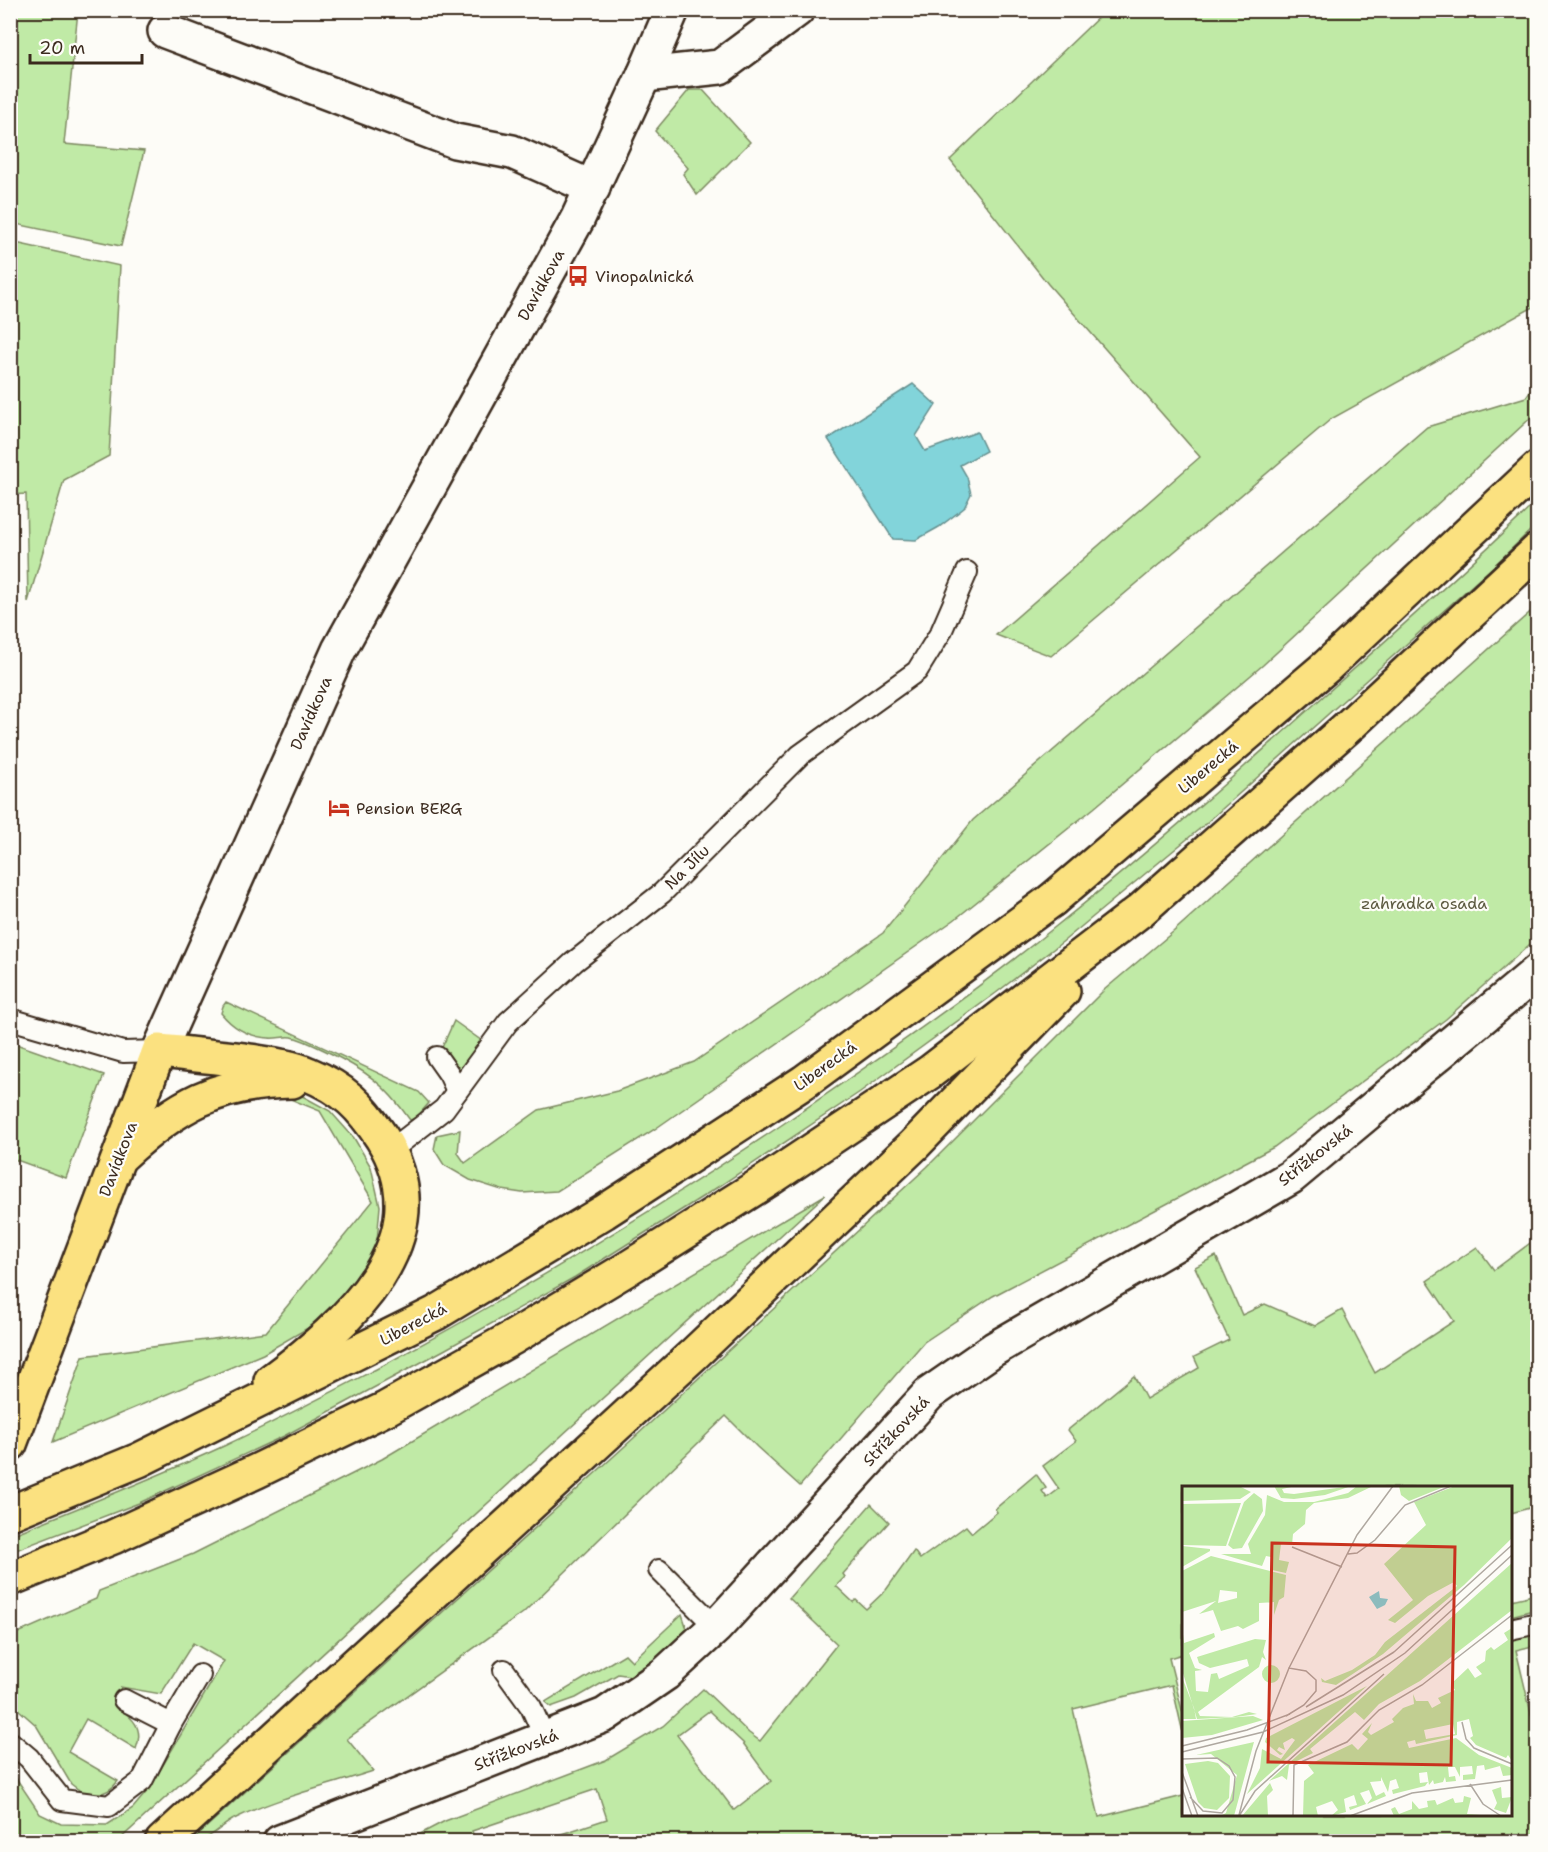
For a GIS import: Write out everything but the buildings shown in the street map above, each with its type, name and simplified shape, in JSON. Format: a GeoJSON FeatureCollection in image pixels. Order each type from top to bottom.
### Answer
{"type":"FeatureCollection","features":[{"type":"Feature","properties":{"kind":"main road","name":"Liberecká"},"geometry":{"type":"LineString","coordinates":[[10,1513],[139,1461],[436,1313],[604,1212],[804,1082],[1052,900],[1327,666],[1538,468]]}},
{"type":"Feature","properties":{"kind":"main road"},"geometry":{"type":"LineString","coordinates":[[10,1579],[113,1537],[387,1408],[512,1338],[625,1270],[768,1180],[930,1072],[1141,910],[1351,724],[1538,550]]}},
{"type":"Feature","properties":{"kind":"main road"},"geometry":{"type":"LineString","coordinates":[[162,1842],[694,1354],[914,1145],[1141,910]]}},
{"type":"Feature","properties":{"kind":"main road"},"geometry":{"type":"LineString","coordinates":[[139,1461],[194,1432],[247,1399],[296,1362],[342,1321],[381,1275],[400,1225],[401,1188],[397,1169],[390,1151],[353,1100],[306,1073],[277,1065],[159,1051]]}},
{"type":"Feature","properties":{"kind":"main road","name":"Davídkova"},"geometry":{"type":"LineString","coordinates":[[10,1444],[159,1051]]}},
{"type":"Feature","properties":{"kind":"main road"},"geometry":{"type":"LineString","coordinates":[[119,1157],[170,1114],[221,1091],[264,1082],[297,1081],[330,1085]]}},
{"type":"Feature","properties":{"kind":"street","name":"Davídkova"},"geometry":{"type":"LineString","coordinates":[[159,1051],[339,650],[567,238],[672,10]]}},
{"type":"Feature","properties":{"kind":"street"},"geometry":{"type":"LineString","coordinates":[[644,75],[720,67],[797,10]]}},
{"type":"Feature","properties":{"kind":"street"},"geometry":{"type":"LineString","coordinates":[[165,31],[454,141],[512,152],[592,188]]}},
{"type":"Feature","properties":{"kind":"street","name":"Střížkovská"},"geometry":{"type":"LineString","coordinates":[[280,1842],[605,1715],[665,1674],[716,1627],[930,1394],[994,1349],[1291,1177],[1538,971]]}},
{"type":"Feature","properties":{"kind":"lane","name":"Na Jílu"},"geometry":{"type":"LineString","coordinates":[[390,1151],[444,1109],[507,1022],[574,962],[662,893],[800,755],[917,671],[941,632],[967,572]]}},
{"type":"Feature","properties":{"kind":"lane"},"geometry":{"type":"LineString","coordinates":[[10,1019],[123,1052],[159,1051]]}},
{"type":"Feature","properties":{"kind":"lane"},"geometry":{"type":"LineString","coordinates":[[437,1057],[457,1091]]}},
{"type":"Feature","properties":{"kind":"lane"},"geometry":{"type":"LineString","coordinates":[[659,1570],[716,1627]]}},
{"type":"Feature","properties":{"kind":"lane"},"geometry":{"type":"LineString","coordinates":[[1512,1629],[1538,1623]]}},
{"type":"Feature","properties":{"kind":"lane"},"geometry":{"type":"LineString","coordinates":[[504,1670],[531,1707],[545,1738]]}},
{"type":"Feature","properties":{"kind":"lane"},"geometry":{"type":"LineString","coordinates":[[10,1742],[28,1758],[62,1800],[109,1806],[142,1781],[171,1724],[200,1675]]}},
{"type":"Feature","properties":{"kind":"lane"},"geometry":{"type":"LineString","coordinates":[[124,1700],[171,1724]]}},
{"type":"Feature","properties":{"kind":"green space"},"geometry":{"type":"Polygon","coordinates":[[[11,10],[78,11],[64,144],[144,151],[121,246],[11,223],[11,10]]]}},
{"type":"Feature","properties":{"kind":"green space"},"geometry":{"type":"Polygon","coordinates":[[[1105,11],[1537,11],[1537,305],[1331,419],[1051,656],[996,635],[1200,457],[1048,284],[950,160],[1105,11]]]}},
{"type":"Feature","properties":{"kind":"green space"},"geometry":{"type":"Polygon","coordinates":[[[689,90],[703,90],[750,142],[697,195],[683,174],[688,168],[655,131],[689,90]]]}},
{"type":"Feature","properties":{"kind":"green space"},"geometry":{"type":"Polygon","coordinates":[[[11,242],[120,266],[109,456],[64,480],[28,602],[26,494],[10,495],[11,242]]]}},
{"type":"Feature","properties":{"kind":"green space"},"geometry":{"type":"Polygon","coordinates":[[[1537,381],[1537,412],[1263,665],[1094,808],[954,920],[655,1129],[557,1191],[522,1193],[502,1190],[470,1180],[444,1165],[434,1149],[437,1135],[460,1130],[458,1153],[465,1163],[539,1110],[617,1091],[694,1062],[883,933],[973,820],[1427,427],[1526,397],[1537,381]]]}},
{"type":"Feature","properties":{"kind":"green space"},"geometry":{"type":"Polygon","coordinates":[[[1537,501],[1537,524],[1496,564],[1203,826],[1065,940],[860,1092],[721,1185],[575,1277],[444,1350],[284,1436],[139,1503],[11,1552],[11,1535],[226,1445],[325,1396],[435,1337],[636,1219],[818,1100],[989,978],[1129,866],[1394,633],[1537,501]]]}},
{"type":"Feature","properties":{"kind":"green space","name":"zahradka osada"},"geometry":{"type":"Polygon","coordinates":[[[1537,606],[1537,938],[1446,1019],[1274,1147],[993,1296],[924,1342],[800,1486],[726,1416],[523,1613],[347,1739],[373,1771],[269,1804],[230,1821],[204,1839],[191,1841],[636,1436],[927,1167],[1104,990],[1173,932],[1537,606]]]}},
{"type":"Feature","properties":{"kind":"green space"},"geometry":{"type":"Polygon","coordinates":[[[226,1002],[419,1092],[429,1103],[416,1118],[410,1120],[383,1087],[340,1058],[296,1038],[262,1037],[249,1034],[236,1027],[221,1013],[226,1002]]]}},
{"type":"Feature","properties":{"kind":"green space"},"geometry":{"type":"Polygon","coordinates":[[[454,1021],[482,1041],[461,1074],[440,1052],[454,1021]]]}},
{"type":"Feature","properties":{"kind":"green space"},"geometry":{"type":"Polygon","coordinates":[[[10,1044],[16,1044],[104,1075],[66,1178],[11,1158],[10,1044]]]}},
{"type":"Feature","properties":{"kind":"green space"},"geometry":{"type":"Polygon","coordinates":[[[295,1092],[330,1111],[354,1138],[371,1167],[380,1206],[377,1241],[366,1266],[343,1298],[320,1321],[263,1354],[53,1442],[83,1356],[266,1332],[373,1201],[320,1111],[288,1098],[261,1098],[295,1092]]]}},
{"type":"Feature","properties":{"kind":"green space"},"geometry":{"type":"Polygon","coordinates":[[[825,1195],[118,1841],[11,1841],[10,1769],[40,1814],[61,1824],[107,1825],[133,1808],[149,1789],[224,1661],[193,1643],[161,1694],[121,1687],[114,1704],[135,1723],[139,1734],[136,1749],[86,1719],[68,1752],[118,1781],[108,1791],[90,1794],[71,1784],[36,1725],[11,1703],[11,1636],[96,1599],[99,1591],[193,1554],[382,1459],[825,1195]]]}},
{"type":"Feature","properties":{"kind":"green space"},"geometry":{"type":"Polygon","coordinates":[[[1537,1238],[1537,1506],[1512,1513],[1512,1486],[1182,1486],[1182,1654],[1169,1658],[1182,1710],[1182,1729],[1172,1685],[1073,1709],[1099,1817],[1182,1796],[1182,1816],[1512,1816],[1512,1638],[1537,1632],[1537,1645],[1516,1650],[1535,1730],[1537,1730],[1537,1841],[540,1841],[607,1819],[597,1789],[472,1831],[475,1841],[405,1842],[445,1821],[606,1760],[663,1726],[703,1689],[760,1741],[837,1644],[789,1598],[871,1504],[889,1522],[843,1574],[845,1577],[836,1586],[853,1602],[856,1600],[866,1609],[886,1590],[914,1551],[920,1559],[966,1526],[972,1533],[997,1512],[995,1509],[1036,1474],[1046,1488],[1042,1491],[1047,1498],[1059,1489],[1043,1466],[1076,1441],[1068,1430],[1134,1376],[1146,1399],[1199,1368],[1194,1357],[1229,1340],[1195,1267],[1216,1256],[1242,1315],[1265,1304],[1315,1326],[1342,1310],[1375,1373],[1454,1321],[1427,1281],[1477,1247],[1494,1270],[1537,1238]],[[709,1711],[677,1735],[734,1810],[771,1781],[743,1743],[709,1711]]]}},
{"type":"Feature","properties":{"kind":"green space"},"geometry":{"type":"Polygon","coordinates":[[[1537,1594],[1537,1609],[1512,1616],[1512,1600],[1537,1594]]]}},
{"type":"Feature","properties":{"kind":"green space"},"geometry":{"type":"Polygon","coordinates":[[[682,1614],[689,1635],[638,1677],[618,1674],[576,1698],[551,1707],[545,1702],[625,1654],[632,1661],[682,1614]]]}},
{"type":"Feature","properties":{"kind":"water"},"geometry":{"type":"Polygon","coordinates":[[[913,384],[936,405],[916,436],[925,451],[977,432],[986,451],[960,465],[967,477],[971,494],[964,508],[939,527],[916,540],[893,539],[828,439],[913,384]]]}},
{"type":"Feature","properties":{"kind":"place","name":"Vinopalnická"},"geometry":{"type":"Point","coordinates":[578,276]}},
{"type":"Feature","properties":{"kind":"place","name":"Pension BERG"},"geometry":{"type":"Point","coordinates":[339,808]}}]}
